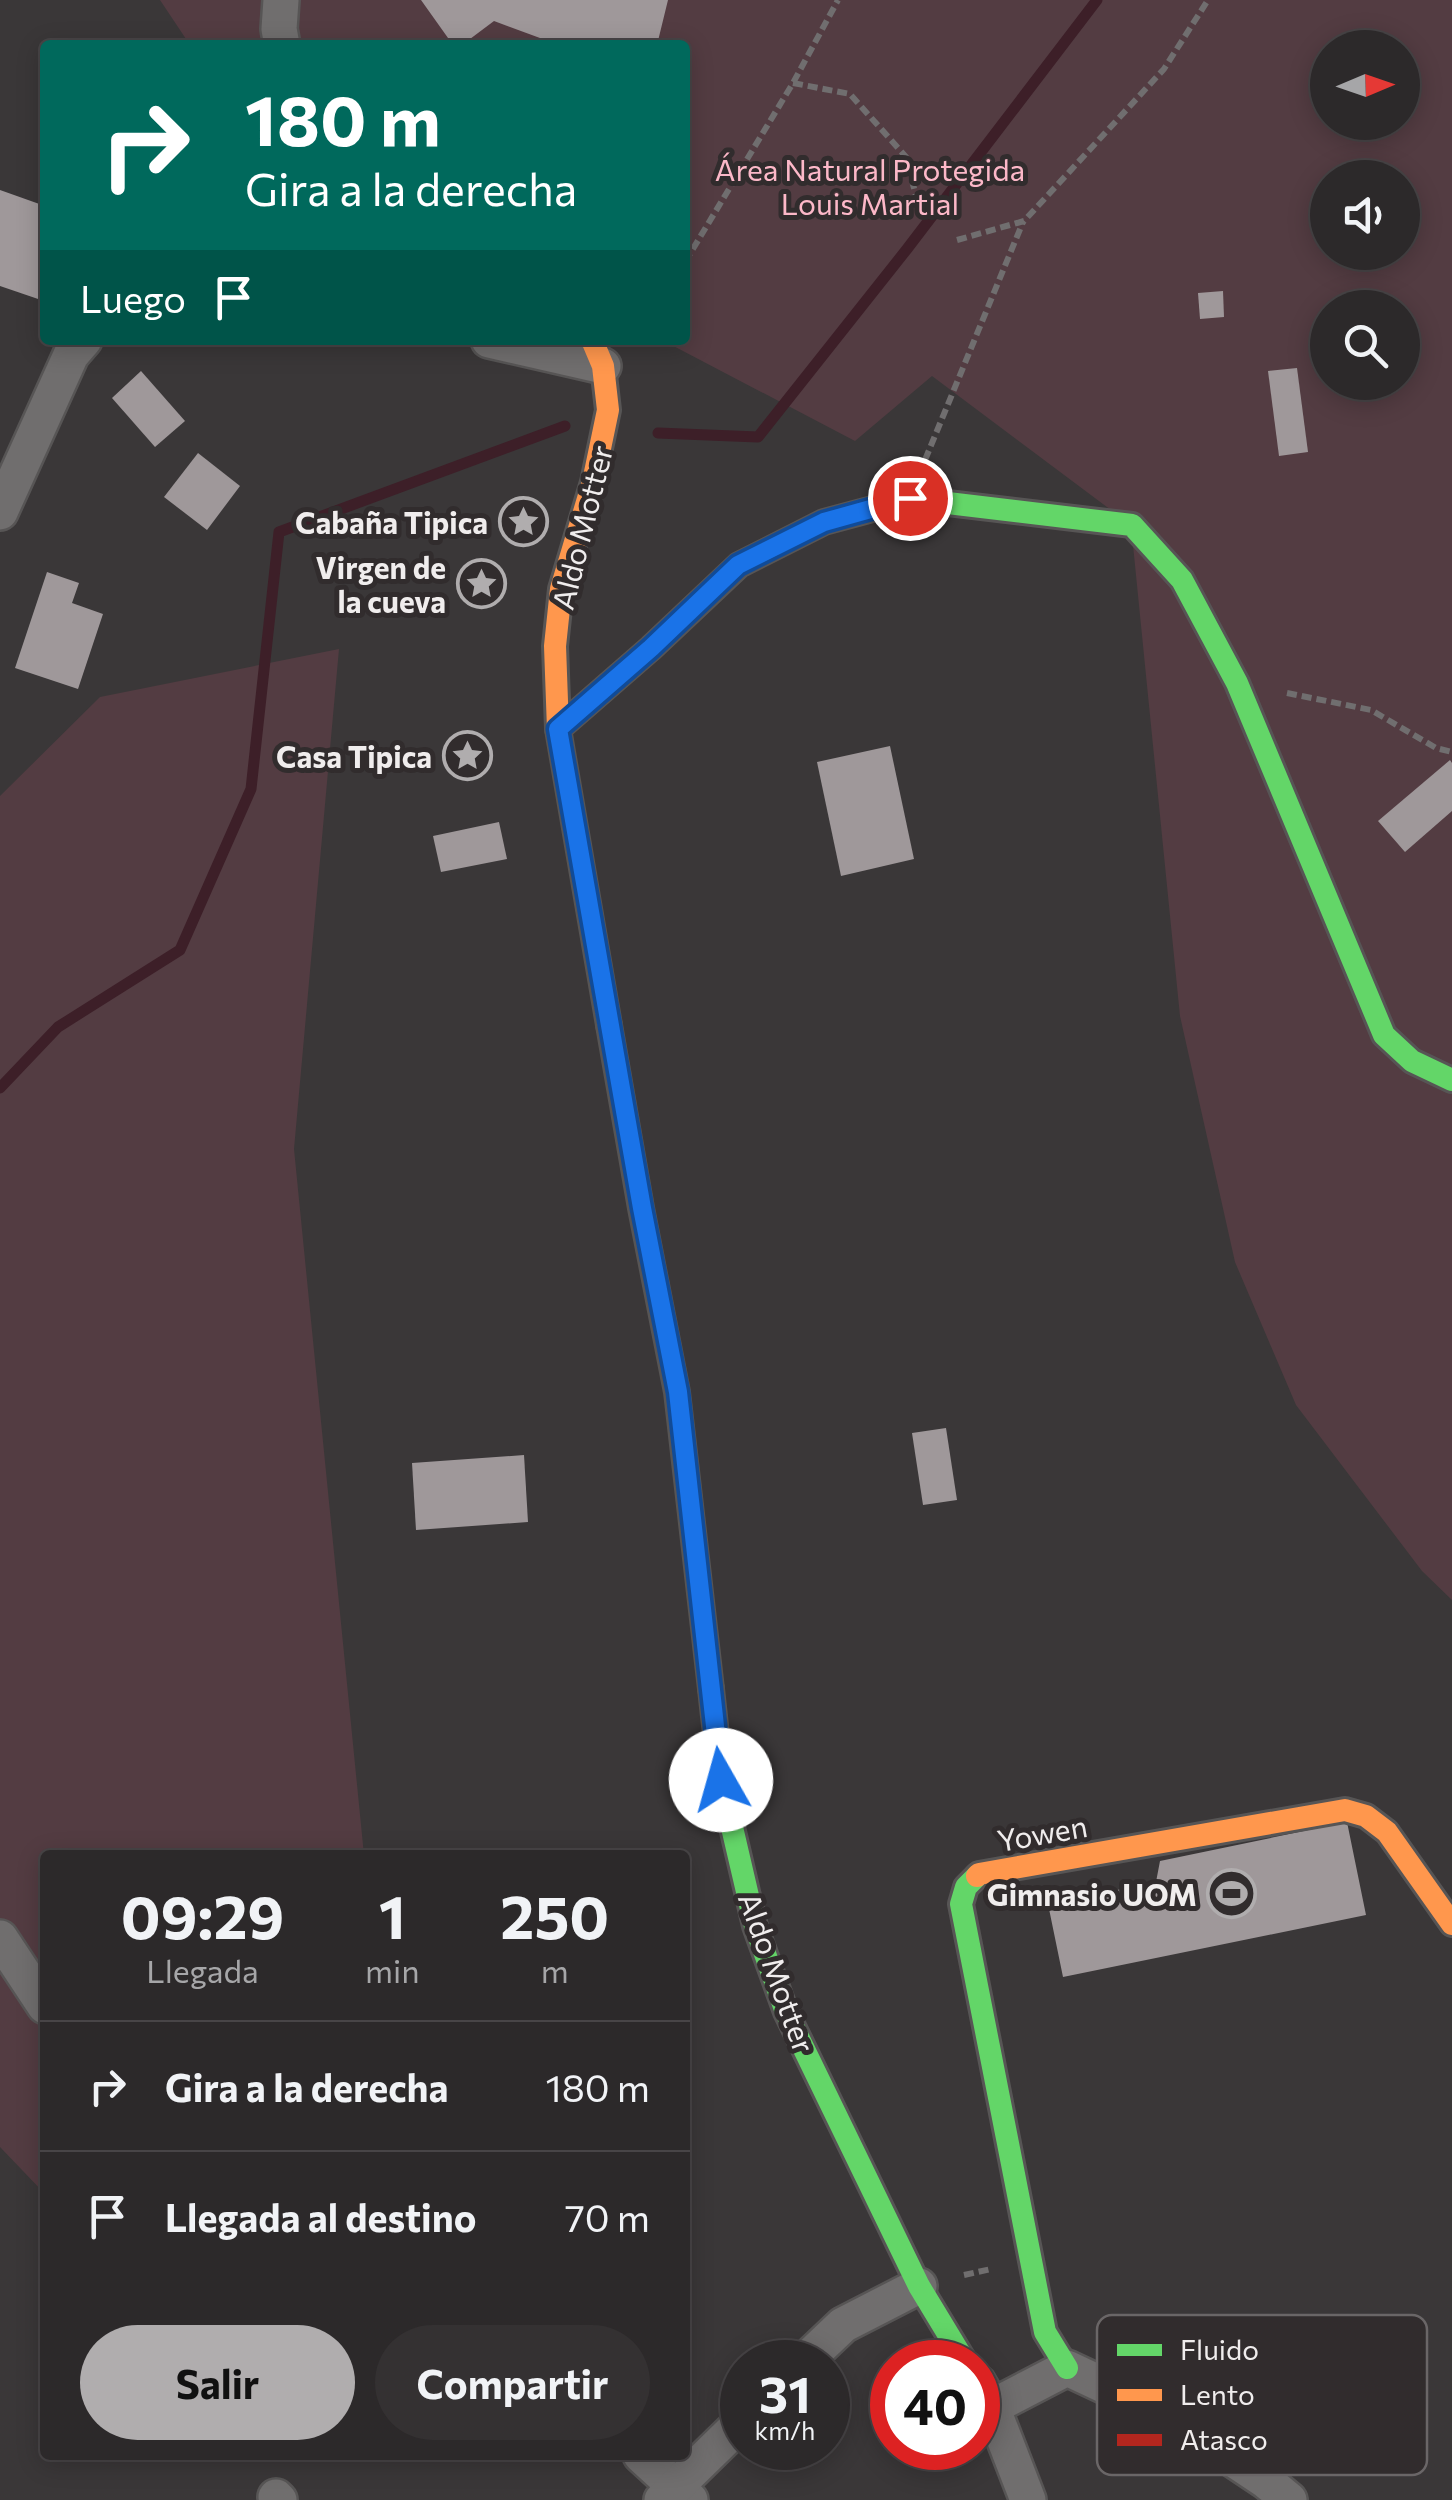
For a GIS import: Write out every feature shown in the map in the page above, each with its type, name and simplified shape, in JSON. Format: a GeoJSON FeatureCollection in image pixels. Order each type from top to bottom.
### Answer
{"type":"FeatureCollection","features":[{"type":"Feature","properties":{"kind":"street"},"geometry":{"type":"LineString","coordinates":[[281,0],[281,40]]}},
{"type":"Feature","properties":{"kind":"street"},"geometry":{"type":"LineString","coordinates":[[0,512],[71,355],[80,345]]}},
{"type":"Feature","properties":{"kind":"street"},"geometry":{"type":"LineString","coordinates":[[530,345],[598,353]]}},
{"type":"Feature","properties":{"kind":"street","name":"Aldo Motter"},"geometry":{"type":"LineString","coordinates":[[598,353],[608,410],[593,482],[561,589],[555,646],[558,729],[638,1189],[678,1392],[721,1780],[754,1926],[786,2012],[919,2286],[952,2340]]}},
{"type":"Feature","properties":{"kind":"street"},"geometry":{"type":"LineString","coordinates":[[558,729],[738,565],[824,522],[910,498],[1132,524],[1182,580],[1237,683],[1384,1035],[1412,1061],[1452,1080]]}},
{"type":"Feature","properties":{"kind":"street","name":"Yowen"},"geometry":{"type":"LineString","coordinates":[[1067,2368],[1045,2332],[962,1904],[966,1887],[979,1874],[1345,1810],[1366,1816],[1387,1832],[1452,1924]]}},
{"type":"Feature","properties":{"kind":"street"},"geometry":{"type":"LineString","coordinates":[[0,1938],[40,1998]]}},
{"type":"Feature","properties":{"kind":"street"},"geometry":{"type":"LineString","coordinates":[[827,2340],[843,2325],[919,2286]]}},
{"type":"Feature","properties":{"kind":"street"},"geometry":{"type":"LineString","coordinates":[[1000,2390],[1067,2368],[1097,2382]]}},
{"type":"Feature","properties":{"kind":"street"},"geometry":{"type":"LineString","coordinates":[[1000,2432],[1028,2500]]}},
{"type":"Feature","properties":{"kind":"street"},"geometry":{"type":"LineString","coordinates":[[644,2460],[676,2496],[720,2447]]}},
{"type":"Feature","properties":{"kind":"street"},"geometry":{"type":"LineString","coordinates":[[1257,2475],[1289,2500]]}},
{"type":"Feature","properties":{"kind":"path"},"geometry":{"type":"LineString","coordinates":[[690,254],[794,83],[838,0]]}},
{"type":"Feature","properties":{"kind":"path"},"geometry":{"type":"LineString","coordinates":[[910,498],[1024,221],[1164,70],[1208,0]]}},
{"type":"Feature","properties":{"kind":"path"},"geometry":{"type":"LineString","coordinates":[[794,83],[850,94],[906,158],[916,196]]}},
{"type":"Feature","properties":{"kind":"path"},"geometry":{"type":"LineString","coordinates":[[956,240],[1024,221]]}},
{"type":"Feature","properties":{"kind":"path"},"geometry":{"type":"LineString","coordinates":[[1237,683],[1371,710],[1436,748],[1452,752]]}},
{"type":"Feature","properties":{"kind":"path"},"geometry":{"type":"LineString","coordinates":[[919,2286],[1030,2260]]}},
{"type":"Feature","properties":{"kind":"green space","name":"Área Natural Protegida Louis Martial"},"geometry":{"type":"Polygon","coordinates":[[[160,0],[1452,0],[1452,1600],[1422,1571],[1296,1405],[1235,1262],[1180,1016],[1131,525],[932,376],[855,441],[672,345],[690,345],[690,40],[187,40],[160,0]]]}},
{"type":"Feature","properties":{"kind":"green space"},"geometry":{"type":"Polygon","coordinates":[[[339,649],[294,1149],[364,1850],[40,1850],[40,2189],[0,2147],[0,796],[100,697],[339,649]]]}},
{"type":"Feature","properties":{"kind":"building"},"geometry":{"type":"Polygon","coordinates":[[[421,0],[668,0],[658,40],[545,40],[494,21],[469,40],[449,40],[421,0]]]}},
{"type":"Feature","properties":{"kind":"building"},"geometry":{"type":"Polygon","coordinates":[[[0,190],[40,204],[40,300],[0,286],[0,190]]]}},
{"type":"Feature","properties":{"kind":"building"},"geometry":{"type":"Polygon","coordinates":[[[1223,291],[1224,317],[1200,319],[1198,293],[1223,291]]]}},
{"type":"Feature","properties":{"kind":"building"},"geometry":{"type":"Polygon","coordinates":[[[1297,368],[1308,452],[1279,456],[1268,371],[1297,368]]]}},
{"type":"Feature","properties":{"kind":"building"},"geometry":{"type":"Polygon","coordinates":[[[141,371],[185,421],[155,447],[112,398],[141,371]]]}},
{"type":"Feature","properties":{"kind":"building"},"geometry":{"type":"Polygon","coordinates":[[[198,453],[240,486],[207,530],[164,497],[198,453]]]}},
{"type":"Feature","properties":{"kind":"building"},"geometry":{"type":"Polygon","coordinates":[[[47,572],[79,583],[72,603],[103,614],[78,689],[15,668],[47,572]]]}},
{"type":"Feature","properties":{"kind":"building"},"geometry":{"type":"Polygon","coordinates":[[[890,746],[914,859],[841,876],[817,762],[890,746]]]}},
{"type":"Feature","properties":{"kind":"building"},"geometry":{"type":"Polygon","coordinates":[[[1450,760],[1452,811],[1405,852],[1378,821],[1450,760]]]}},
{"type":"Feature","properties":{"kind":"building"},"geometry":{"type":"Polygon","coordinates":[[[499,822],[507,859],[441,872],[433,836],[499,822]]]}},
{"type":"Feature","properties":{"kind":"building"},"geometry":{"type":"Polygon","coordinates":[[[946,1428],[957,1500],[923,1505],[912,1433],[946,1428]]]}},
{"type":"Feature","properties":{"kind":"building"},"geometry":{"type":"Polygon","coordinates":[[[524,1455],[528,1522],[416,1530],[412,1463],[524,1455]]]}},
{"type":"Feature","properties":{"kind":"building","name":"Gimnasio UOM"},"geometry":{"type":"Polygon","coordinates":[[[1347,1822],[1366,1915],[1063,1977],[1048,1904],[1156,1882],[1160,1861],[1347,1822]]]}},
{"type":"Feature","properties":{"kind":"waterway"},"geometry":{"type":"LineString","coordinates":[[658,433],[758,437],[1097,0]]}},
{"type":"Feature","properties":{"kind":"waterway"},"geometry":{"type":"LineString","coordinates":[[0,1088],[58,1027],[180,950],[251,789],[279,532],[565,426]]}},
{"type":"Feature","properties":{"kind":"traffic: fast"},"geometry":{"type":"LineString","coordinates":[[931,501],[1132,525],[1182,580],[1237,683],[1384,1035],[1412,1061],[1452,1080]]}},
{"type":"Feature","properties":{"kind":"traffic: fast"},"geometry":{"type":"LineString","coordinates":[[711,1689],[721,1780],[755,1926],[786,2012],[919,2286],[952,2340]]}},
{"type":"Feature","properties":{"kind":"traffic: fast"},"geometry":{"type":"LineString","coordinates":[[977,1876],[966,1887],[961,1904],[1045,2332],[1067,2368]]}},
{"type":"Feature","properties":{"kind":"traffic: slow"},"geometry":{"type":"LineString","coordinates":[[594,345],[603,366],[608,410],[593,482],[561,589],[555,646],[558,729],[609,1025]]}},
{"type":"Feature","properties":{"kind":"traffic: slow"},"geometry":{"type":"LineString","coordinates":[[977,1876],[1345,1810],[1366,1816],[1387,1832],[1452,1924]]}},
{"type":"Feature","properties":{"kind":"traffic: jam"},"geometry":{"type":"LineString","coordinates":[[558,729],[739,565],[824,522],[910,499],[931,501]]}},
{"type":"Feature","properties":{"kind":"traffic: jam"},"geometry":{"type":"LineString","coordinates":[[609,1025],[677,1392],[711,1689]]}},
{"type":"Feature","properties":{"kind":"place","name":"Cabaña Tipica"},"geometry":{"type":"Point","coordinates":[523,521]}},
{"type":"Feature","properties":{"kind":"place","name":"Virgen de la cueva"},"geometry":{"type":"Point","coordinates":[481,583]}},
{"type":"Feature","properties":{"kind":"place","name":"Casa Tipica"},"geometry":{"type":"Point","coordinates":[467,755]}},
{"type":"Feature","properties":{"kind":"place","name":"Gimnasio UOM"},"geometry":{"type":"Point","coordinates":[1232,1893]}},
{"type":"Feature","properties":{"kind":"route"},"geometry":{"type":"LineString","coordinates":[[721,1780],[678,1392],[558,729],[738,565],[824,522],[910,498]]}}]}
